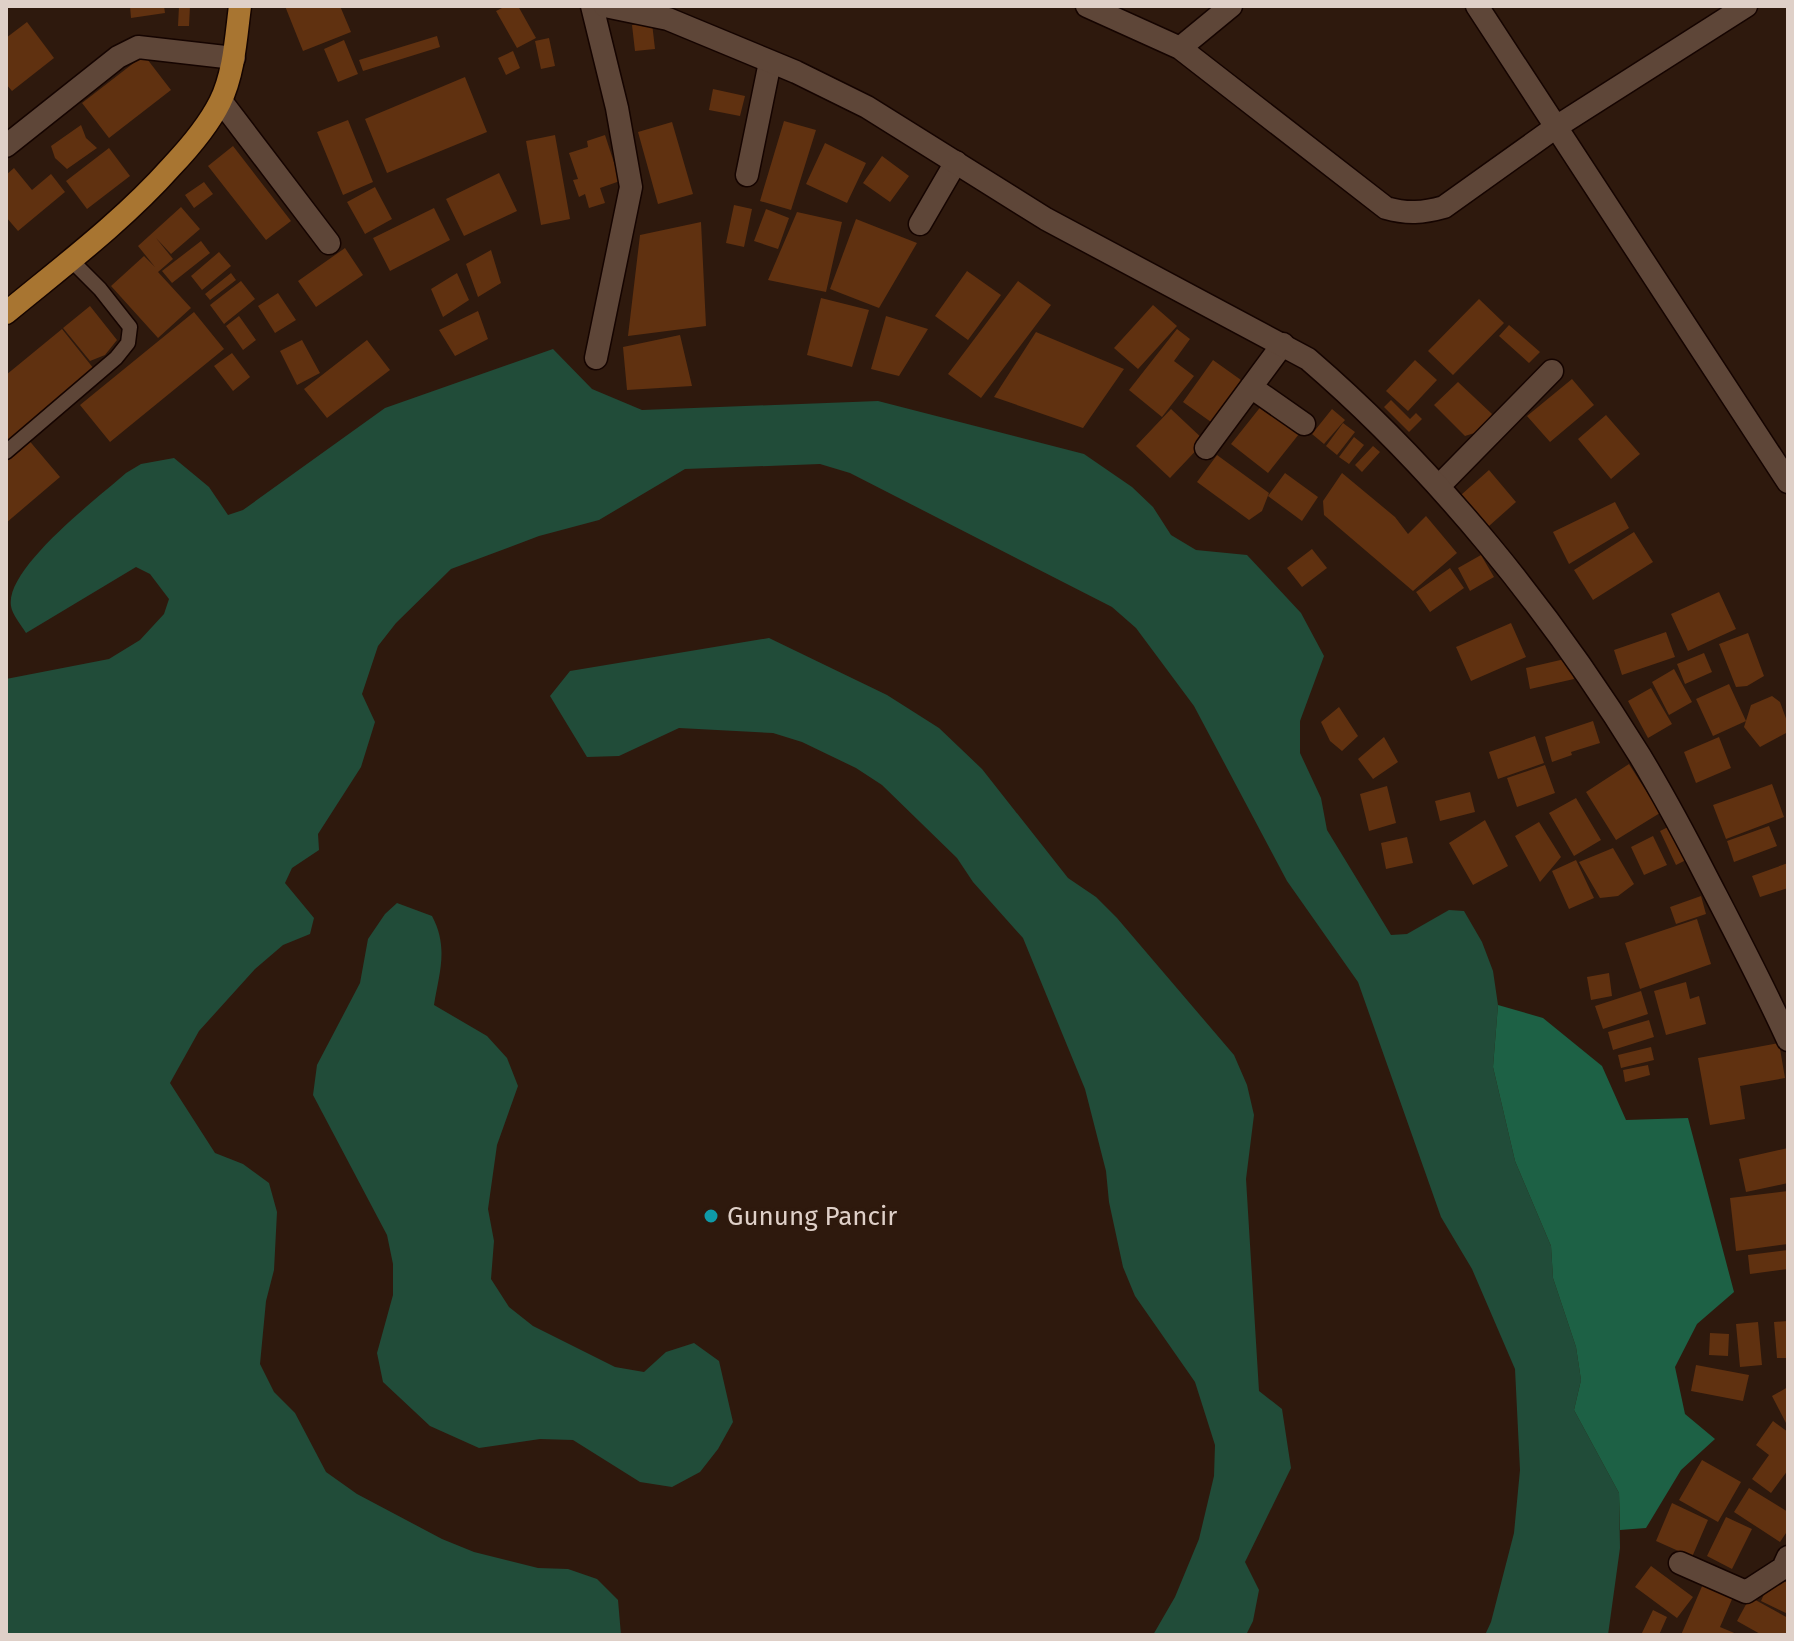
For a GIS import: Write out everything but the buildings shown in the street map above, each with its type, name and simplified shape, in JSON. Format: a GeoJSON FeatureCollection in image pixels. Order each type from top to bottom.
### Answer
{"type":"FeatureCollection","features":[{"type":"Feature","properties":{"kind":"main road"},"geometry":{"type":"LineString","coordinates":[[6,313],[150,191],[192,145],[221,101],[234,58],[240,6]]}},
{"type":"Feature","properties":{"kind":"street"},"geometry":{"type":"LineString","coordinates":[[592,6],[617,108],[631,187],[596,358]]}},
{"type":"Feature","properties":{"kind":"street"},"geometry":{"type":"LineString","coordinates":[[605,6],[668,19],[796,72],[867,107],[1046,219],[1283,344],[1308,359],[1339,385],[1439,486],[1524,590],[1590,679],[1641,758],[1786,1029]]}},
{"type":"Feature","properties":{"kind":"street"},"geometry":{"type":"LineString","coordinates":[[1087,6],[1180,48],[1386,208],[1415,213],[1444,207],[1556,127],[1746,6]]}},
{"type":"Feature","properties":{"kind":"street"},"geometry":{"type":"LineString","coordinates":[[1180,48],[1231,6]]}},
{"type":"Feature","properties":{"kind":"street"},"geometry":{"type":"LineString","coordinates":[[1477,6],[1788,482]]}},
{"type":"Feature","properties":{"kind":"street"},"geometry":{"type":"LineString","coordinates":[[6,146],[118,57],[138,47],[234,58]]}},
{"type":"Feature","properties":{"kind":"street"},"geometry":{"type":"LineString","coordinates":[[747,175],[770,62]]}},
{"type":"Feature","properties":{"kind":"street"},"geometry":{"type":"LineString","coordinates":[[221,101],[329,243]]}},
{"type":"Feature","properties":{"kind":"street"},"geometry":{"type":"LineString","coordinates":[[920,224],[956,162]]}},
{"type":"Feature","properties":{"kind":"street"},"geometry":{"type":"LineString","coordinates":[[1206,448],[1283,344]]}},
{"type":"Feature","properties":{"kind":"street"},"geometry":{"type":"LineString","coordinates":[[1439,486],[1552,371]]}},
{"type":"Feature","properties":{"kind":"street"},"geometry":{"type":"LineString","coordinates":[[1251,387],[1304,424]]}},
{"type":"Feature","properties":{"kind":"street"},"geometry":{"type":"LineString","coordinates":[[1680,1563],[1746,1592],[1783,1568],[1788,1557]]}},
{"type":"Feature","properties":{"kind":"lane"},"geometry":{"type":"LineString","coordinates":[[6,452],[116,358],[128,343],[130,327],[100,289],[71,260]]}},
{"type":"Feature","properties":{"kind":"green space"},"geometry":{"type":"Polygon","coordinates":[[[553,349],[592,389],[642,410],[878,401],[1084,454],[1132,487],[1153,507],[1171,535],[1196,550],[1247,555],[1301,613],[1324,656],[1300,721],[1300,753],[1321,798],[1327,830],[1391,935],[1407,934],[1449,910],[1464,911],[1482,942],[1493,971],[1498,1005],[1493,1067],[1515,1161],[1551,1246],[1553,1278],[1576,1347],[1581,1380],[1574,1410],[1619,1493],[1620,1548],[1608,1635],[1485,1635],[1514,1533],[1520,1470],[1515,1369],[1472,1269],[1441,1217],[1358,982],[1287,881],[1194,706],[1136,628],[1112,607],[850,473],[820,464],[685,469],[599,520],[539,536],[451,569],[396,623],[378,646],[362,694],[375,722],[361,767],[318,834],[319,850],[292,868],[285,883],[314,918],[310,934],[283,945],[255,969],[199,1031],[170,1083],[215,1153],[243,1164],[269,1183],[277,1212],[274,1270],[266,1301],[260,1364],[274,1392],[295,1413],[326,1472],[357,1494],[442,1539],[474,1552],[538,1568],[568,1569],[597,1579],[618,1600],[621,1635],[6,1635],[6,679],[109,659],[140,640],[164,614],[169,599],[150,574],[136,567],[26,633],[11,606],[13,590],[23,573],[56,534],[126,473],[141,464],[174,458],[209,487],[228,515],[243,510],[385,408],[553,349]]]}},
{"type":"Feature","properties":{"kind":"green space"},"geometry":{"type":"Polygon","coordinates":[[[769,638],[887,695],[939,728],[982,769],[1068,878],[1096,897],[1117,918],[1234,1055],[1247,1085],[1254,1115],[1246,1179],[1259,1391],[1282,1409],[1291,1468],[1245,1562],[1259,1590],[1253,1621],[1246,1635],[1153,1635],[1175,1597],[1199,1539],[1214,1476],[1215,1445],[1195,1382],[1135,1296],[1123,1267],[1109,1202],[1106,1171],[1085,1089],[1023,938],[973,882],[957,858],[882,785],[856,768],[802,742],[773,733],[679,728],[619,756],[587,757],[550,696],[570,671],[769,638]]]}},
{"type":"Feature","properties":{"kind":"green space"},"geometry":{"type":"Polygon","coordinates":[[[397,903],[432,916],[437,928],[441,960],[434,1005],[487,1036],[507,1058],[518,1086],[497,1145],[488,1209],[494,1241],[491,1279],[509,1307],[533,1326],[615,1367],[644,1372],[666,1352],[694,1343],[719,1361],[733,1422],[700,1472],[672,1487],[640,1482],[573,1440],[540,1439],[479,1448],[430,1426],[383,1382],[377,1353],[393,1295],[393,1264],[387,1235],[313,1095],[317,1065],[360,983],[368,939],[385,914],[397,903]]]}},
{"type":"Feature","properties":{"kind":"green space"},"geometry":{"type":"Polygon","coordinates":[[[1498,1005],[1543,1018],[1602,1066],[1626,1120],[1688,1118],[1734,1292],[1697,1324],[1675,1367],[1685,1414],[1715,1439],[1681,1470],[1646,1528],[1620,1530],[1619,1493],[1574,1410],[1581,1380],[1576,1347],[1553,1278],[1551,1246],[1515,1161],[1493,1067],[1498,1005]]]}},
{"type":"Feature","properties":{"kind":"place","name":"Gunung Pancir"},"geometry":{"type":"Point","coordinates":[711,1216]}}]}
